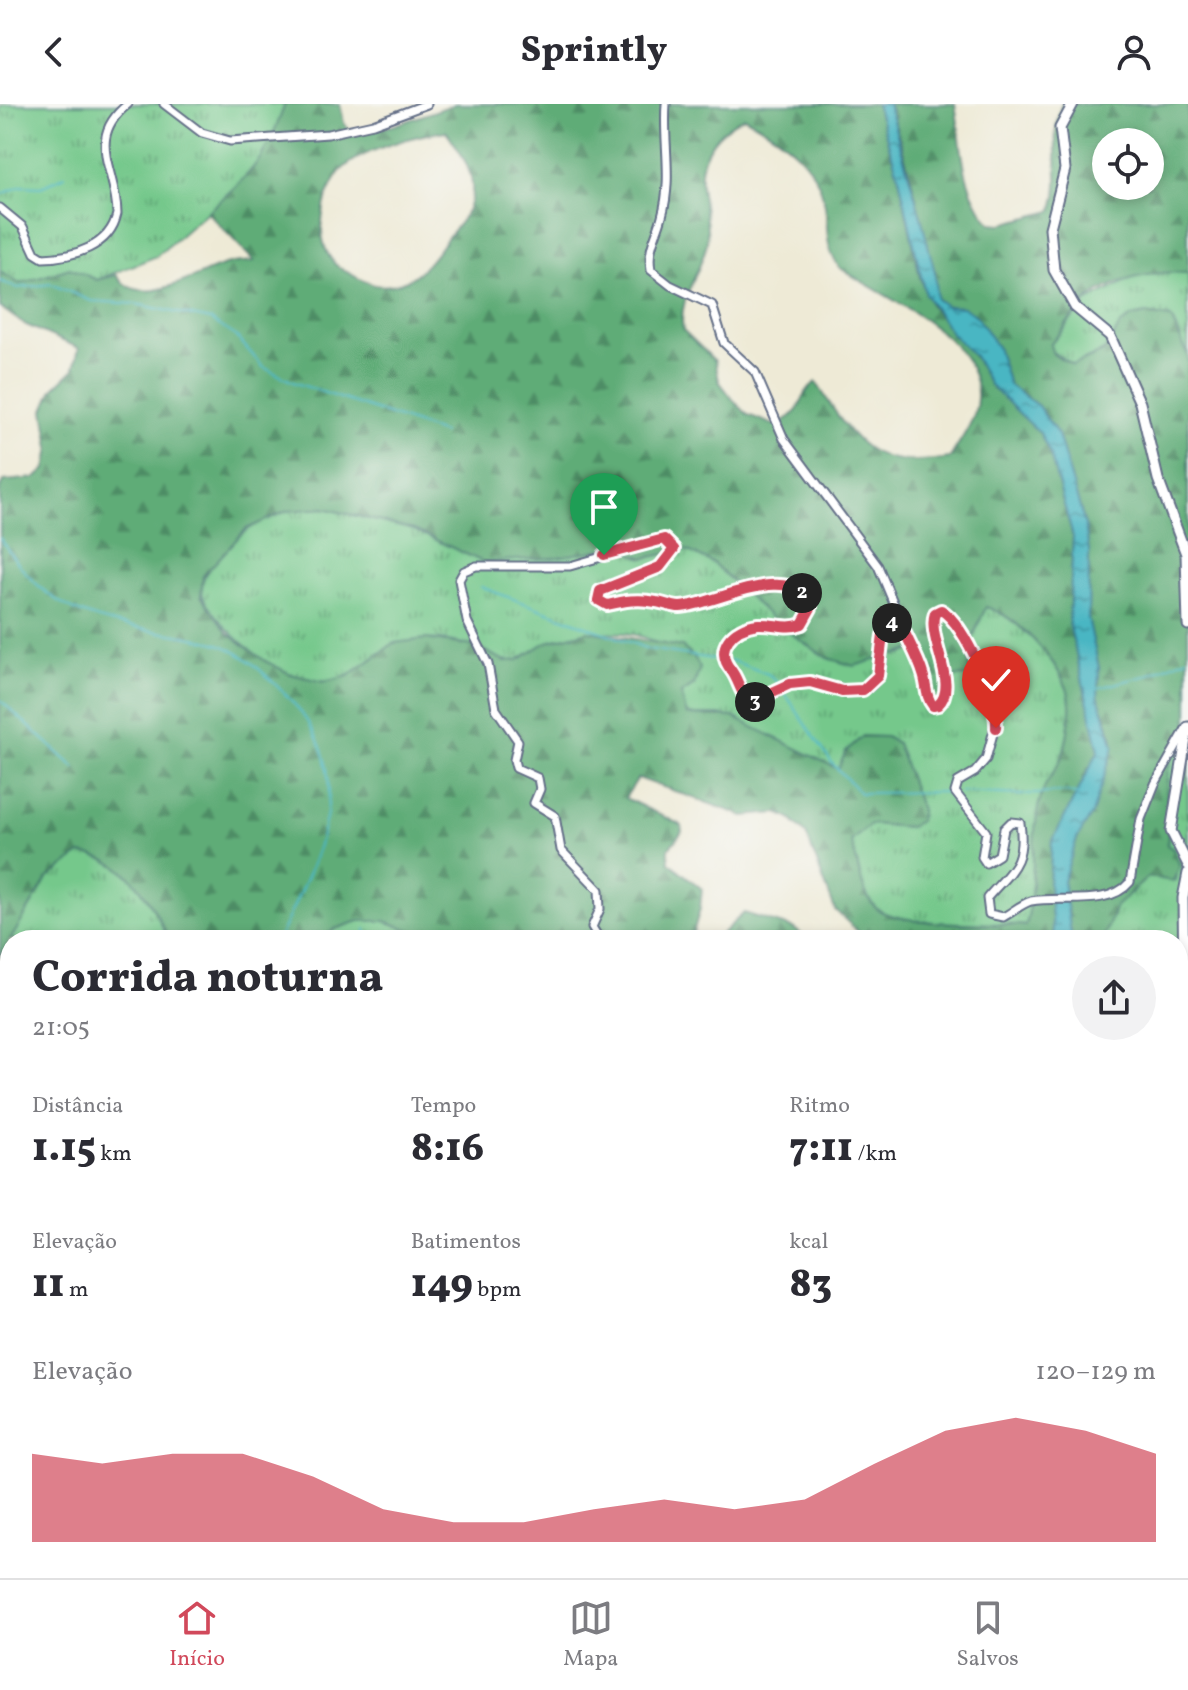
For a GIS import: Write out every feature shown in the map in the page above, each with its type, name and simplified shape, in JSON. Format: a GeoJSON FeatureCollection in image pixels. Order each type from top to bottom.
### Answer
{"type":"FeatureCollection","features":[{"type":"Feature","properties":{"kind":"street"},"geometry":{"type":"LineString","coordinates":[[0,208],[23,227],[35,253],[43,258],[70,256],[99,241],[115,223],[117,214],[104,137],[113,120],[128,104]]}},
{"type":"Feature","properties":{"kind":"street"},"geometry":{"type":"LineString","coordinates":[[164,104],[202,133],[230,141],[328,134],[373,124],[427,104]]}},
{"type":"Feature","properties":{"kind":"street"},"geometry":{"type":"LineString","coordinates":[[666,104],[670,178],[662,216],[650,248],[651,270],[670,285],[706,299],[712,305],[724,343],[755,372],[784,439],[878,566],[924,676],[927,698],[933,706],[943,700],[946,691],[941,658],[931,630],[935,613],[941,610],[958,626],[993,699],[996,728],[986,759],[975,772],[958,782],[955,792],[986,832],[982,857],[986,863],[999,855],[1004,829],[1011,822],[1020,823],[1022,839],[1014,871],[987,898],[986,910],[993,917],[1003,917],[1024,903],[1111,894],[1130,882],[1141,819],[1155,784],[1188,726]]}},
{"type":"Feature","properties":{"kind":"street"},"geometry":{"type":"LineString","coordinates":[[1073,104],[1060,128],[1065,175],[1050,228],[1054,270],[1075,307],[1110,336],[1140,403],[1158,479],[1186,554],[1188,625]]}},
{"type":"Feature","properties":{"kind":"street"},"geometry":{"type":"LineString","coordinates":[[594,930],[592,927],[600,909],[597,885],[561,850],[555,816],[534,803],[540,789],[538,778],[516,768],[514,760],[518,741],[496,709],[488,664],[467,621],[459,580],[464,571],[476,566],[570,566],[664,539],[674,549],[666,563],[606,587],[600,591],[598,600],[607,605],[632,599],[681,607],[751,588],[784,586],[799,590],[811,608],[802,624],[785,627],[753,625],[726,643],[722,655],[725,664],[751,702],[790,684],[810,682],[842,691],[863,690],[878,676],[886,627],[892,622],[901,624]]}},
{"type":"Feature","properties":{"kind":"street"},"geometry":{"type":"LineString","coordinates":[[1188,726],[1171,831],[1188,865]]}},
{"type":"Feature","properties":{"kind":"street"},"geometry":{"type":"LineString","coordinates":[[1183,930],[1183,898],[1188,873]]}},
{"type":"Feature","properties":{"kind":"green space"},"geometry":{"type":"Polygon","coordinates":[[[285,104],[273,138],[257,167],[157,256],[97,280],[70,268],[20,284],[0,272],[0,106],[285,104]]]}},
{"type":"Feature","properties":{"kind":"green space"},"geometry":{"type":"Polygon","coordinates":[[[285,104],[340,104],[344,123],[351,132],[392,126],[455,104],[876,104],[899,177],[920,278],[931,306],[974,356],[990,385],[1040,433],[1050,454],[1073,537],[1069,623],[1099,750],[1052,842],[1049,885],[1053,930],[856,930],[835,910],[806,834],[791,819],[778,813],[744,816],[638,778],[625,798],[681,825],[682,832],[669,848],[669,862],[702,889],[694,930],[410,930],[385,921],[359,921],[334,930],[164,930],[146,896],[125,872],[97,857],[80,854],[47,879],[16,930],[0,930],[0,488],[4,481],[36,478],[46,469],[50,448],[44,410],[53,389],[74,369],[79,348],[24,324],[0,307],[0,272],[20,284],[70,268],[97,280],[116,275],[127,285],[140,290],[155,290],[228,264],[254,261],[207,212],[255,165],[270,140],[285,104]],[[744,117],[714,141],[703,161],[701,181],[707,242],[684,307],[683,330],[715,361],[719,381],[748,415],[774,425],[785,420],[793,415],[816,382],[842,422],[868,448],[901,460],[950,458],[974,415],[977,389],[969,365],[953,344],[932,325],[839,267],[830,247],[823,196],[809,167],[773,134],[744,117]],[[446,131],[405,140],[373,151],[347,165],[333,183],[322,218],[324,243],[337,266],[381,286],[400,283],[421,270],[465,214],[471,201],[471,177],[446,131]],[[324,508],[287,511],[246,529],[203,576],[201,596],[228,633],[265,661],[291,674],[324,682],[348,676],[394,643],[426,639],[474,646],[505,661],[518,660],[547,642],[588,631],[682,647],[694,657],[700,668],[694,685],[681,694],[687,715],[733,717],[838,769],[846,751],[863,736],[886,737],[897,743],[921,810],[920,820],[910,827],[871,824],[851,841],[862,884],[874,906],[885,913],[923,921],[1026,926],[1039,804],[1063,755],[1070,703],[1061,676],[1044,651],[1010,619],[986,607],[969,645],[970,676],[951,677],[938,706],[924,705],[926,680],[915,649],[895,655],[889,650],[875,660],[854,666],[827,658],[781,627],[713,563],[687,550],[644,558],[616,547],[552,558],[483,562],[414,530],[324,508]]]}},
{"type":"Feature","properties":{"kind":"green space"},"geometry":{"type":"Polygon","coordinates":[[[888,104],[955,104],[964,166],[973,196],[991,223],[1002,224],[1052,211],[1057,185],[1056,131],[1062,104],[1188,104],[1188,273],[1149,275],[1108,287],[1086,301],[1050,345],[1053,354],[1073,365],[1104,352],[1121,324],[1132,317],[1146,314],[1171,318],[1188,355],[1188,738],[1177,748],[1171,760],[1167,787],[1167,845],[1173,849],[1180,866],[1173,881],[1148,877],[1116,906],[1107,930],[1070,930],[1063,881],[1077,839],[1095,802],[1113,739],[1098,695],[1099,668],[1088,618],[1089,551],[1085,525],[1058,435],[1038,406],[1009,385],[997,347],[976,316],[939,303],[930,255],[888,104]]]}},
{"type":"Feature","properties":{"kind":"green space"},"geometry":{"type":"Polygon","coordinates":[[[1168,271],[1188,273],[1188,355],[1171,318],[1146,314],[1132,317],[1104,351],[1073,365],[1051,351],[1050,345],[1086,302],[1132,278],[1168,271]]]}},
{"type":"Feature","properties":{"kind":"green space"},"geometry":{"type":"Polygon","coordinates":[[[324,508],[414,530],[483,562],[616,547],[644,558],[687,550],[713,563],[734,583],[886,652],[900,655],[915,649],[926,680],[929,707],[938,706],[951,677],[970,675],[969,646],[986,606],[1010,619],[1053,663],[1067,688],[1070,703],[1063,755],[1039,804],[1026,926],[923,921],[885,914],[874,906],[862,883],[851,841],[871,824],[910,827],[921,810],[916,797],[846,751],[842,766],[836,769],[720,715],[686,715],[681,694],[694,685],[663,649],[642,637],[616,633],[574,636],[551,641],[514,661],[500,659],[456,642],[421,640],[397,645],[358,671],[328,681],[308,680],[268,663],[233,635],[207,604],[202,590],[205,575],[226,547],[258,523],[287,511],[324,508]]]}},
{"type":"Feature","properties":{"kind":"green space"},"geometry":{"type":"Polygon","coordinates":[[[1188,738],[1188,860],[1183,858],[1182,930],[1107,930],[1115,906],[1148,877],[1176,880],[1167,845],[1169,813],[1165,777],[1172,758],[1188,738]]]}},
{"type":"Feature","properties":{"kind":"green space"},"geometry":{"type":"Polygon","coordinates":[[[79,854],[112,863],[136,883],[164,930],[16,930],[47,879],[79,854]]]}},
{"type":"Feature","properties":{"kind":"green space"},"geometry":{"type":"Polygon","coordinates":[[[744,913],[796,930],[726,930],[744,913]]]}},
{"type":"Feature","properties":{"kind":"green space"},"geometry":{"type":"Polygon","coordinates":[[[359,921],[385,921],[410,930],[334,930],[359,921]]]}},
{"type":"Feature","properties":{"kind":"water"},"geometry":{"type":"Polygon","coordinates":[[[876,104],[888,104],[935,273],[936,299],[946,306],[963,307],[976,316],[997,347],[1009,385],[1038,406],[1058,435],[1085,525],[1089,551],[1088,618],[1099,668],[1098,695],[1114,746],[1092,814],[1077,839],[1063,881],[1070,930],[1053,930],[1049,885],[1052,842],[1099,750],[1069,623],[1073,537],[1050,454],[1040,433],[990,385],[974,356],[952,334],[925,294],[899,177],[876,104]]]}},
{"type":"Feature","properties":{"kind":"waterway"},"geometry":{"type":"LineString","coordinates":[[0,195],[21,186],[41,187],[65,176]]}},
{"type":"Feature","properties":{"kind":"waterway"},"geometry":{"type":"LineString","coordinates":[[0,281],[17,288],[51,284],[91,301],[136,304],[211,320],[236,336],[263,367],[293,382],[443,433]]}},
{"type":"Feature","properties":{"kind":"waterway"},"geometry":{"type":"LineString","coordinates":[[0,538],[34,582],[70,608],[112,623],[202,640],[232,650],[269,678],[307,721],[322,751],[329,781],[327,811],[309,873],[283,930]]}},
{"type":"Feature","properties":{"kind":"waterway"},"geometry":{"type":"LineString","coordinates":[[481,587],[648,649],[719,660]]}},
{"type":"Feature","properties":{"kind":"waterway"},"geometry":{"type":"LineString","coordinates":[[1098,688],[1145,676],[1187,658]]}},
{"type":"Feature","properties":{"kind":"waterway"},"geometry":{"type":"LineString","coordinates":[[730,660],[768,674],[779,684]]}},
{"type":"Feature","properties":{"kind":"waterway"},"geometry":{"type":"LineString","coordinates":[[784,692],[832,763],[860,793],[950,792]]}},
{"type":"Feature","properties":{"kind":"waterway"},"geometry":{"type":"LineString","coordinates":[[0,700],[75,768]]}},
{"type":"Feature","properties":{"kind":"waterway"},"geometry":{"type":"LineString","coordinates":[[961,792],[1020,795],[1067,792],[1079,795]]}},
{"type":"Feature","properties":{"kind":"route"},"geometry":{"type":"LineString","coordinates":[[604,555],[664,539],[670,541],[674,549],[673,555],[660,567],[600,591],[598,600],[607,605],[632,599],[681,607],[733,592],[774,586],[799,590],[807,597],[810,614],[802,624],[794,627],[753,625],[726,643],[722,655],[725,664],[733,672],[746,699],[751,702],[777,687],[790,684],[810,682],[842,691],[863,690],[873,684],[878,676],[882,666],[883,635],[892,622],[901,624],[924,676],[927,698],[933,706],[938,705],[946,691],[941,658],[931,630],[935,613],[941,610],[958,626],[993,699],[996,728]]}}]}
